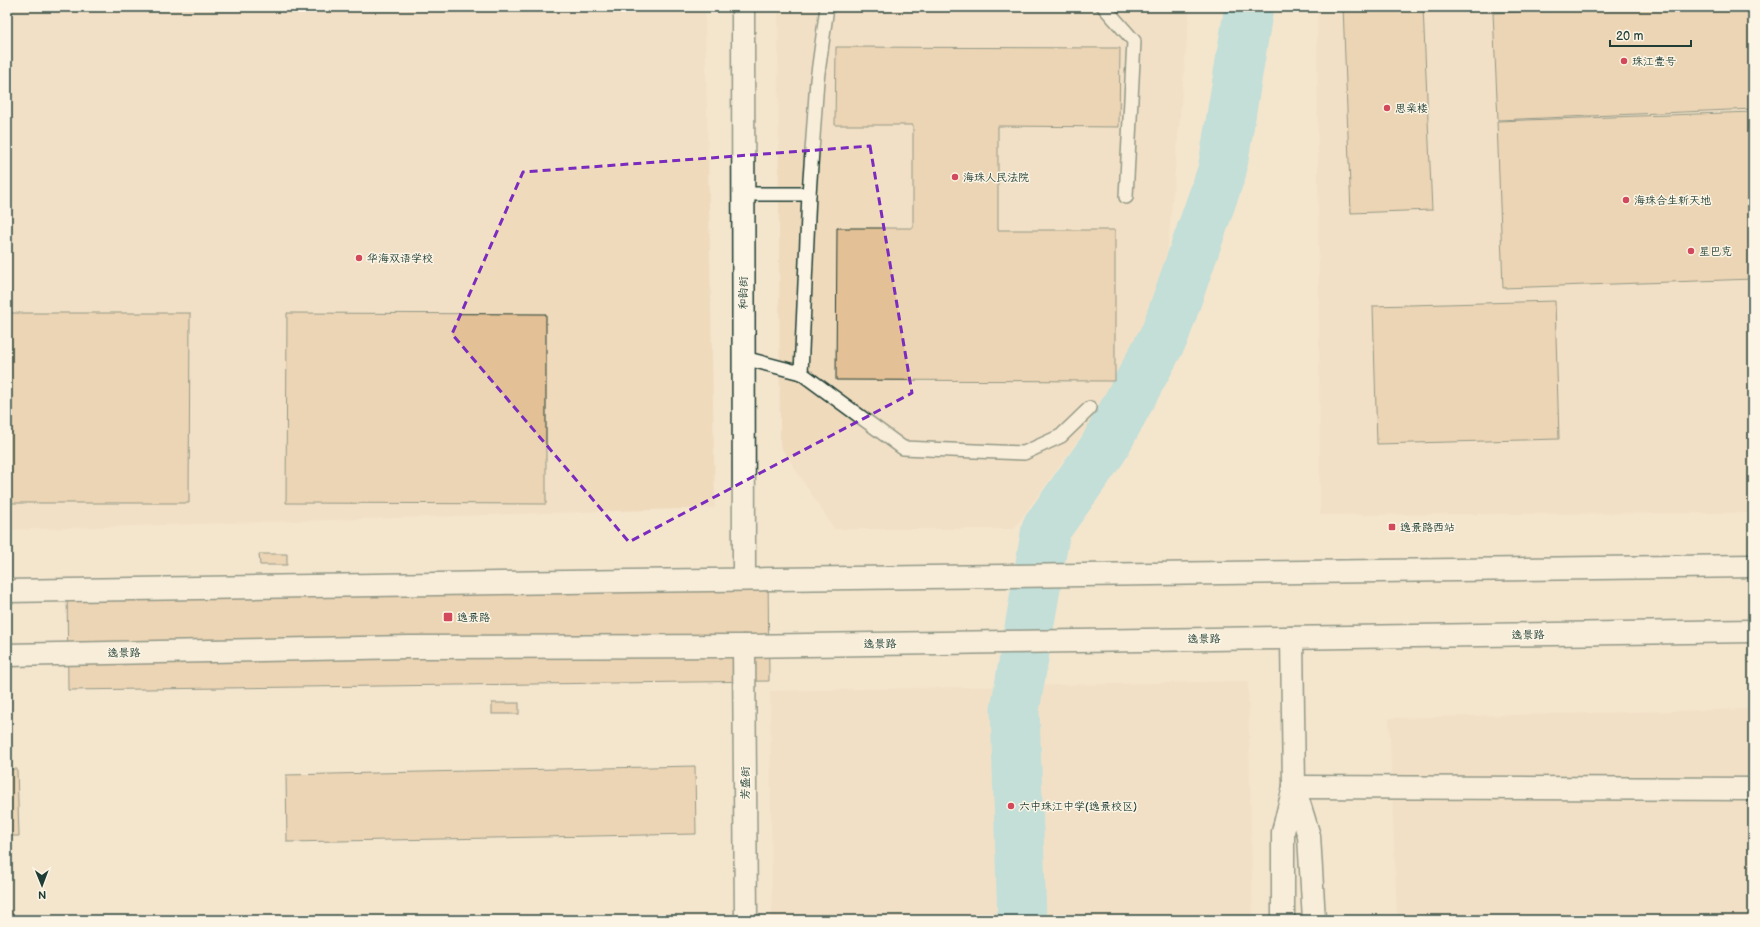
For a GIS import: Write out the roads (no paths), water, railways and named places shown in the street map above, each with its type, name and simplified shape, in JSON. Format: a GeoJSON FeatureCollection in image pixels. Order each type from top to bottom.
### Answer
{"type":"FeatureCollection","features":[{"type":"Feature","properties":{"kind":"main road","name":"和韵街"},"geometry":{"type":"LineString","coordinates":[[743,7],[744,579]]}},
{"type":"Feature","properties":{"kind":"main road"},"geometry":{"type":"LineString","coordinates":[[7,591],[744,579],[1753,566]]}},
{"type":"Feature","properties":{"kind":"main road","name":"逸景路"},"geometry":{"type":"LineString","coordinates":[[7,655],[408,647],[744,646],[1753,631]]}},
{"type":"Feature","properties":{"kind":"main road"},"geometry":{"type":"LineString","coordinates":[[1283,920],[1283,832],[1294,788],[1292,638]]}},
{"type":"Feature","properties":{"kind":"main road","name":"芳盛街"},"geometry":{"type":"LineString","coordinates":[[744,646],[746,920]]}},
{"type":"Feature","properties":{"kind":"main road"},"geometry":{"type":"LineString","coordinates":[[1294,788],[1753,788]]}},
{"type":"Feature","properties":{"kind":"main road"},"geometry":{"type":"LineString","coordinates":[[1294,788],[1309,836],[1314,920]]}},
{"type":"Feature","properties":{"kind":"lane"},"geometry":{"type":"LineString","coordinates":[[801,373],[809,194],[817,80],[827,7]]}},
{"type":"Feature","properties":{"kind":"lane"},"geometry":{"type":"LineString","coordinates":[[1104,7],[1134,41],[1126,197]]}},
{"type":"Feature","properties":{"kind":"lane"},"geometry":{"type":"LineString","coordinates":[[743,194],[809,194]]}},
{"type":"Feature","properties":{"kind":"lane"},"geometry":{"type":"LineString","coordinates":[[744,358],[801,373],[903,448],[1024,453],[1061,436],[1090,408]]}},
{"type":"Feature","properties":{"kind":"waterway"},"geometry":{"type":"LineString","coordinates":[[1022,920],[1015,710],[1046,529],[1103,449],[1165,334],[1222,171],[1249,7]]}},
{"type":"Feature","properties":{"kind":"place","name":"珠江壹号"},"geometry":{"type":"Point","coordinates":[1624,61]}},
{"type":"Feature","properties":{"kind":"place","name":"思亲楼"},"geometry":{"type":"Point","coordinates":[1387,108]}},
{"type":"Feature","properties":{"kind":"place","name":"海珠人民法院"},"geometry":{"type":"Point","coordinates":[955,177]}},
{"type":"Feature","properties":{"kind":"place","name":"海珠合生新天地"},"geometry":{"type":"Point","coordinates":[1626,200]}},
{"type":"Feature","properties":{"kind":"place","name":"星巴克"},"geometry":{"type":"Point","coordinates":[1691,251]}},
{"type":"Feature","properties":{"kind":"place","name":"华海双语学校"},"geometry":{"type":"Point","coordinates":[359,258]}},
{"type":"Feature","properties":{"kind":"place","name":"逸景路西站"},"geometry":{"type":"Point","coordinates":[1392,527]}},
{"type":"Feature","properties":{"kind":"place","name":"逸景路"},"geometry":{"type":"Point","coordinates":[448,617]}},
{"type":"Feature","properties":{"kind":"place","name":"六中珠江中学(逸景校区)"},"geometry":{"type":"Point","coordinates":[1011,806]}}]}
